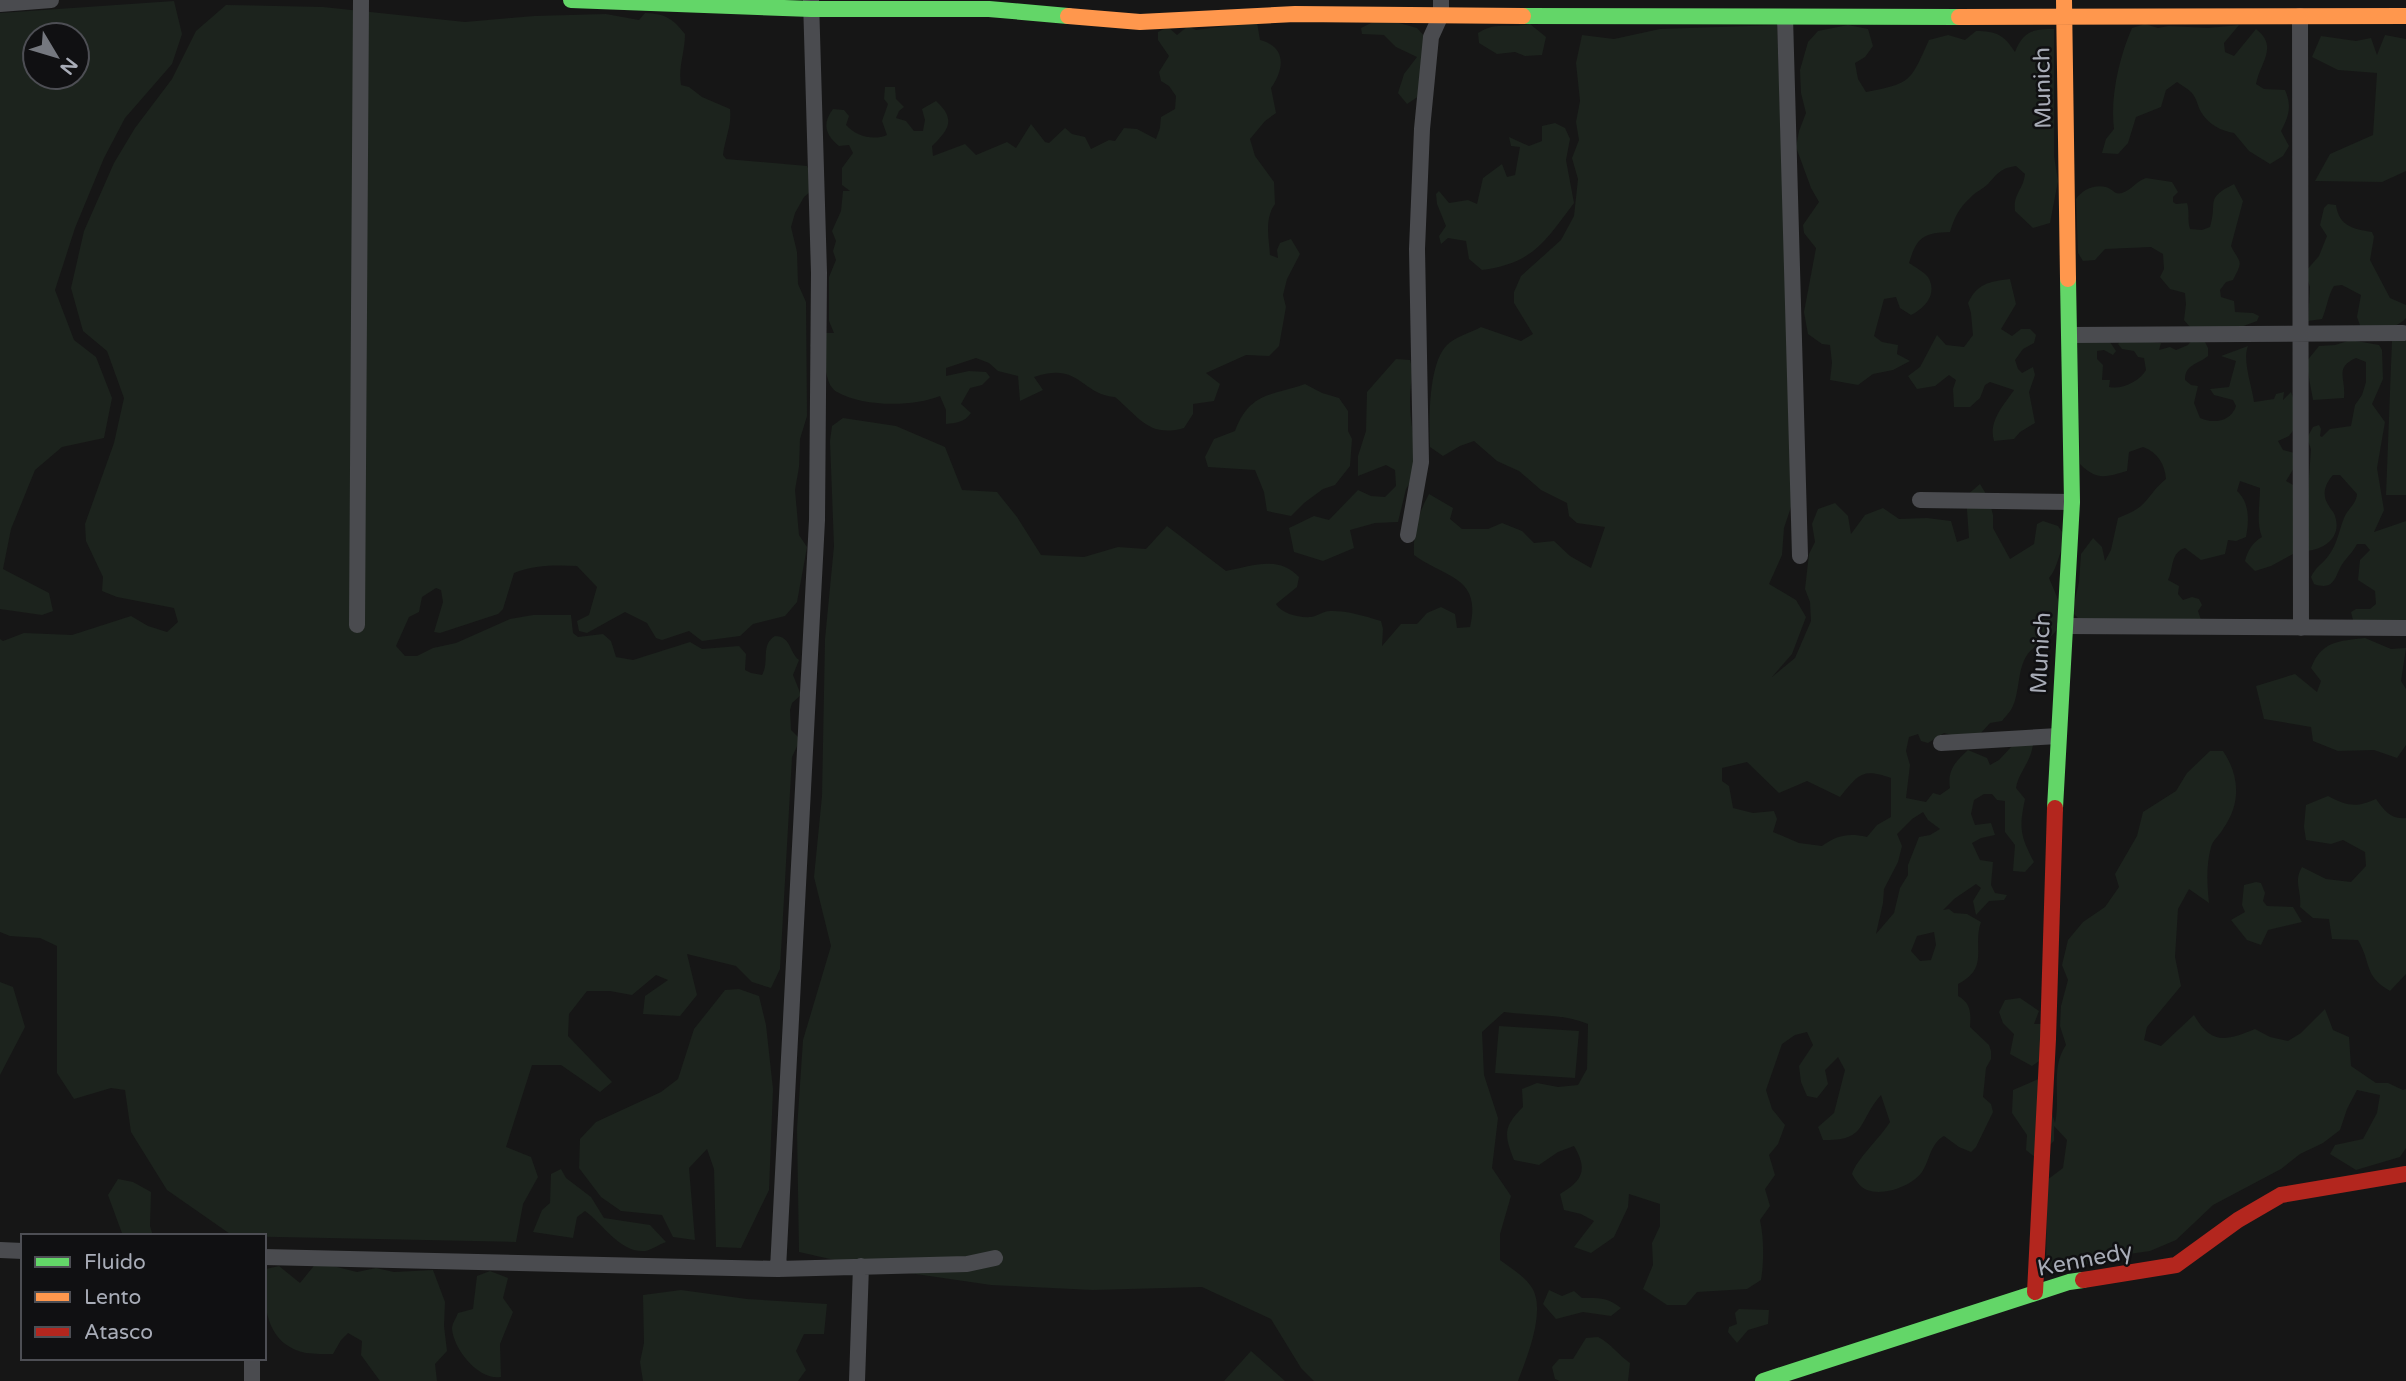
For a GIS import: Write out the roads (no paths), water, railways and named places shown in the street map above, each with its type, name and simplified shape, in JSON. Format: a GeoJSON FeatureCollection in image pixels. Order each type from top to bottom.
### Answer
{"type":"FeatureCollection","features":[{"type":"Feature","properties":{"kind":"street"},"geometry":{"type":"LineString","coordinates":[[0,5],[51,0]]}},
{"type":"Feature","properties":{"kind":"street"},"geometry":{"type":"LineString","coordinates":[[357,625],[361,0]]}},
{"type":"Feature","properties":{"kind":"street"},"geometry":{"type":"LineString","coordinates":[[571,0],[989,9],[1140,22],[1441,8],[1786,17],[2064,8],[2278,8],[2300,16],[2406,16]]}},
{"type":"Feature","properties":{"kind":"street"},"geometry":{"type":"LineString","coordinates":[[778,1269],[817,520],[819,273],[811,4]]}},
{"type":"Feature","properties":{"kind":"street"},"geometry":{"type":"LineString","coordinates":[[1408,535],[1422,462],[1417,249],[1422,129],[1431,37],[1441,8]]}},
{"type":"Feature","properties":{"kind":"street","name":"Munich"},"geometry":{"type":"LineString","coordinates":[[2035,1292],[2048,1039],[2058,736],[2072,502],[2064,8]]}},
{"type":"Feature","properties":{"kind":"street"},"geometry":{"type":"LineString","coordinates":[[2300,16],[2301,628]]}},
{"type":"Feature","properties":{"kind":"street"},"geometry":{"type":"LineString","coordinates":[[1786,17],[1800,556]]}},
{"type":"Feature","properties":{"kind":"street"},"geometry":{"type":"LineString","coordinates":[[2070,335],[2403,333]]}},
{"type":"Feature","properties":{"kind":"street"},"geometry":{"type":"LineString","coordinates":[[1920,500],[2072,502]]}},
{"type":"Feature","properties":{"kind":"street"},"geometry":{"type":"LineString","coordinates":[[2065,626],[2406,628]]}},
{"type":"Feature","properties":{"kind":"street"},"geometry":{"type":"LineString","coordinates":[[1941,743],[2058,736]]}},
{"type":"Feature","properties":{"kind":"street","name":"Kennedy"},"geometry":{"type":"LineString","coordinates":[[1763,1381],[2069,1282],[2176,1265],[2238,1220],[2281,1195],[2406,1174]]}},
{"type":"Feature","properties":{"kind":"street"},"geometry":{"type":"LineString","coordinates":[[0,1250],[21,1251]]}},
{"type":"Feature","properties":{"kind":"street"},"geometry":{"type":"LineString","coordinates":[[266,1257],[778,1269],[967,1264],[995,1258]]}},
{"type":"Feature","properties":{"kind":"street"},"geometry":{"type":"LineString","coordinates":[[857,1381],[861,1265]]}},
{"type":"Feature","properties":{"kind":"street"},"geometry":{"type":"LineString","coordinates":[[252,1360],[252,1381]]}}]}
